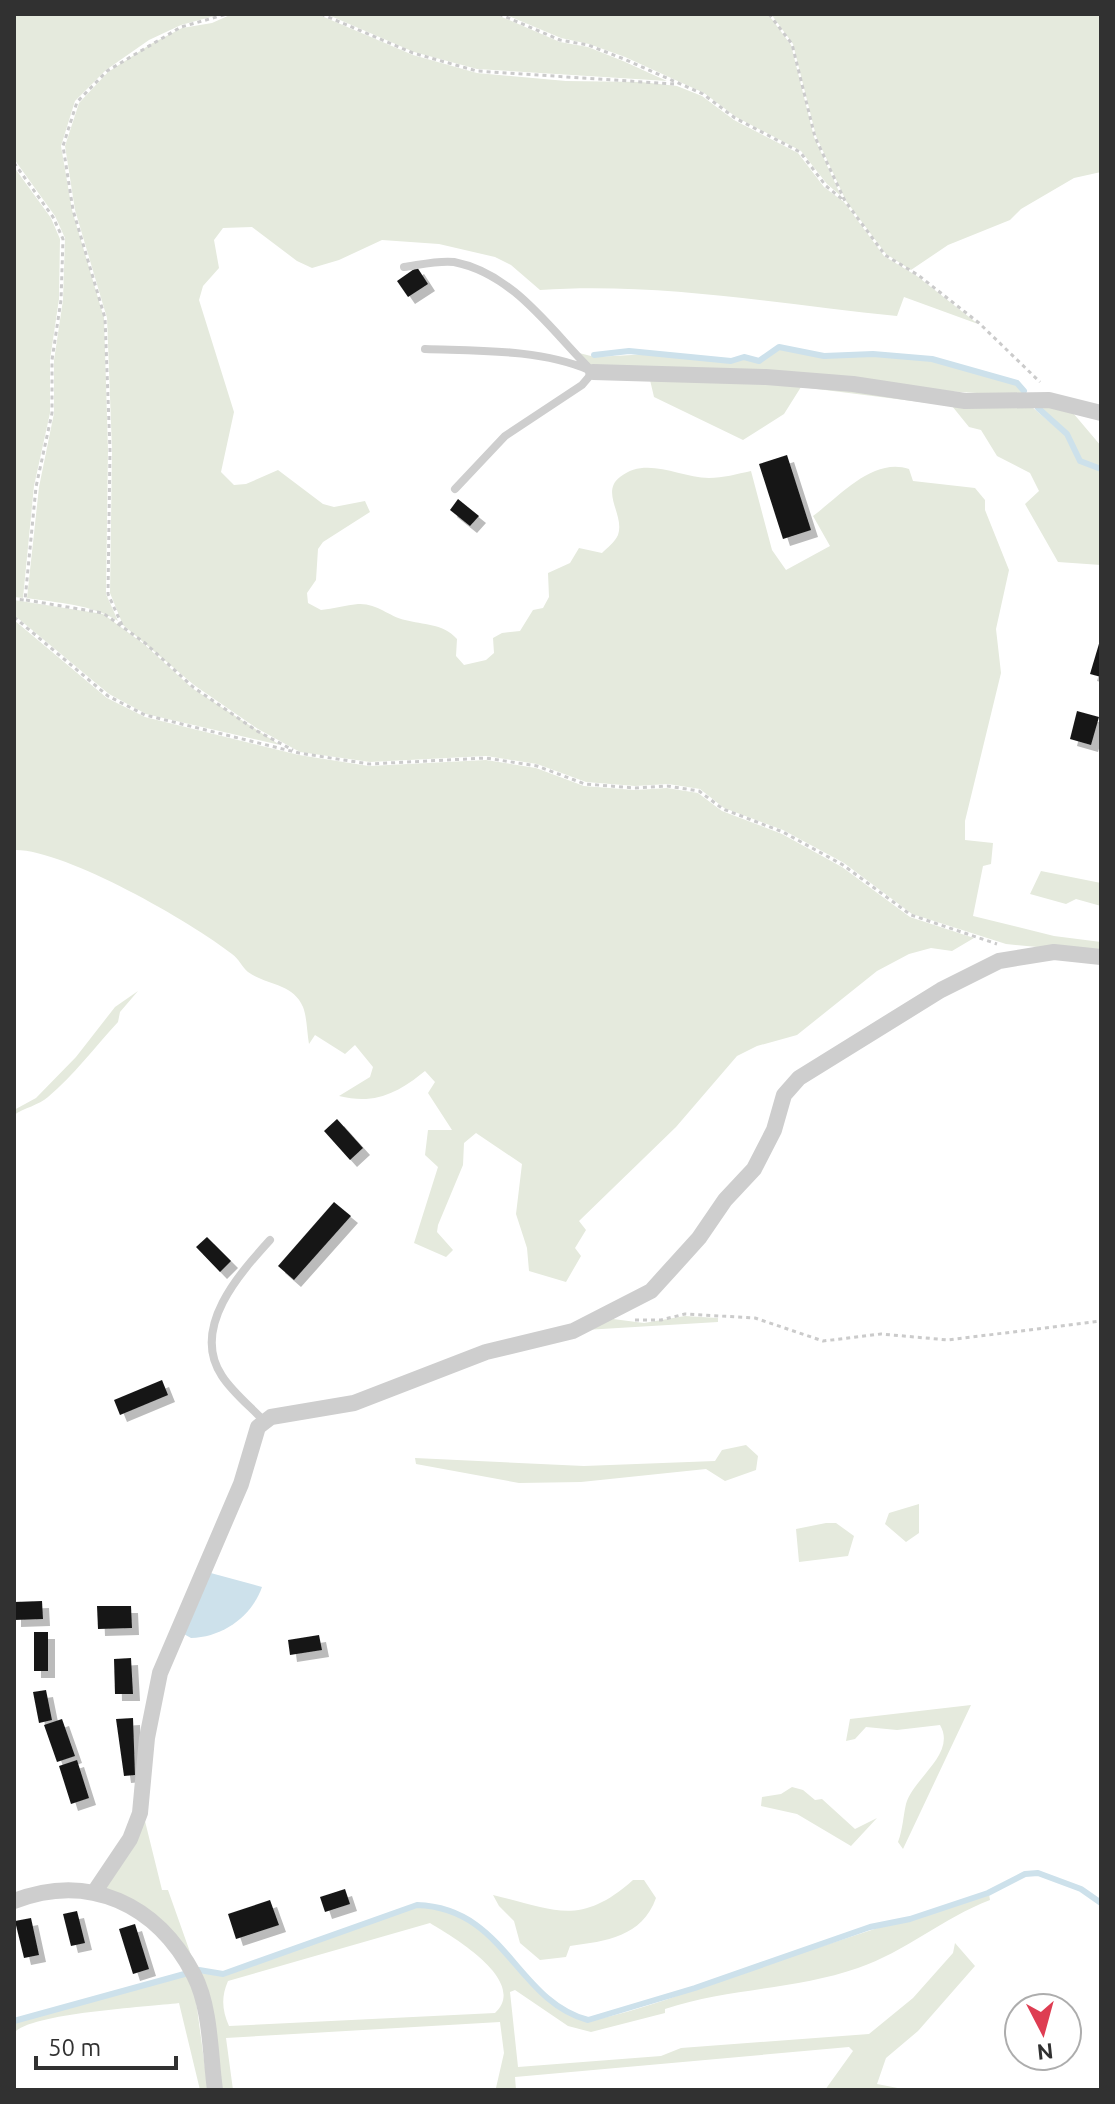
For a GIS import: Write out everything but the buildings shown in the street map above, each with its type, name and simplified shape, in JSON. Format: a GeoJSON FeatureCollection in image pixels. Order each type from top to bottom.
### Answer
{"type":"FeatureCollection","features":[{"type":"Feature","properties":{"kind":"street"},"geometry":{"type":"LineString","coordinates":[[593,372],[766,377],[853,384],[965,401],[1049,400],[1101,413]]}},
{"type":"Feature","properties":{"kind":"street"},"geometry":{"type":"LineString","coordinates":[[95,1891],[130,1839],[140,1813],[147,1738],[160,1673],[241,1484],[258,1427],[271,1417],[354,1403],[486,1352],[573,1331],[651,1291],[699,1238],[731,1192],[754,1169],[774,1130],[784,1095],[799,1078],[970,973],[999,961],[1054,952],[1101,957]]}},
{"type":"Feature","properties":{"kind":"street"},"geometry":{"type":"LineString","coordinates":[[14,1901],[77,1888],[95,1891],[132,1906],[168,1937],[192,1972],[202,1998],[215,2090]]}},
{"type":"Feature","properties":{"kind":"lane"},"geometry":{"type":"LineString","coordinates":[[404,267],[452,262],[486,274],[525,298],[553,333],[593,372]]}},
{"type":"Feature","properties":{"kind":"lane"},"geometry":{"type":"LineString","coordinates":[[425,349],[491,352],[573,363],[593,372]]}},
{"type":"Feature","properties":{"kind":"lane"},"geometry":{"type":"LineString","coordinates":[[455,489],[505,436],[582,385],[593,372]]}},
{"type":"Feature","properties":{"kind":"lane"},"geometry":{"type":"LineString","coordinates":[[265,1422],[221,1375],[213,1344],[223,1299],[235,1280],[270,1240]]}},
{"type":"Feature","properties":{"kind":"path"},"geometry":{"type":"LineString","coordinates":[[122,625],[108,594],[110,450],[105,318],[73,210],[63,146],[77,102],[107,71],[181,27],[227,14]]}},
{"type":"Feature","properties":{"kind":"path"},"geometry":{"type":"LineString","coordinates":[[321,14],[413,53],[477,71],[677,84]]}},
{"type":"Feature","properties":{"kind":"path"},"geometry":{"type":"LineString","coordinates":[[499,14],[560,40],[588,45],[624,59],[703,94],[735,118],[800,152],[826,186],[845,201]]}},
{"type":"Feature","properties":{"kind":"path"},"geometry":{"type":"LineString","coordinates":[[769,14],[792,44],[815,137],[845,201],[885,255],[918,275],[999,339],[1036,378],[1048,393],[1049,400]]}},
{"type":"Feature","properties":{"kind":"path"},"geometry":{"type":"LineString","coordinates":[[14,163],[53,217],[63,239],[61,300],[52,360],[52,413],[36,487],[25,600]]}},
{"type":"Feature","properties":{"kind":"path"},"geometry":{"type":"LineString","coordinates":[[14,599],[103,613],[122,625],[193,687],[257,731],[299,753]]}},
{"type":"Feature","properties":{"kind":"path"},"geometry":{"type":"LineString","coordinates":[[14,617],[108,696],[145,715],[299,753],[369,764],[486,758],[537,766],[585,784],[635,788],[667,786],[699,791],[723,809],[783,832],[843,865],[911,915],[1027,954]]}},
{"type":"Feature","properties":{"kind":"path"},"geometry":{"type":"LineString","coordinates":[[604,1316],[644,1321],[685,1314],[755,1318],[823,1341],[881,1334],[948,1340],[1101,1321]]}},
{"type":"Feature","properties":{"kind":"shaded area"},"geometry":{"type":"Polygon","coordinates":[[[14,14],[222,14],[181,25],[149,40],[106,70],[75,101],[61,146],[72,210],[104,318],[108,450],[106,594],[118,621],[86,608],[27,598],[39,487],[54,413],[54,360],[63,300],[65,238],[55,216],[14,159],[14,14]]]}},
{"type":"Feature","properties":{"kind":"shaded area"},"geometry":{"type":"Polygon","coordinates":[[[232,14],[317,14],[413,55],[477,73],[566,81],[641,82],[677,86],[702,96],[734,120],[798,153],[824,187],[844,202],[884,256],[917,276],[978,324],[904,297],[897,316],[674,292],[585,288],[540,290],[511,265],[495,257],[439,244],[382,240],[339,260],[312,268],[297,261],[252,227],[223,228],[214,240],[219,268],[203,286],[199,300],[234,412],[221,472],[234,485],[246,484],[278,470],[323,504],[334,507],[365,501],[370,512],[323,542],[318,549],[316,580],[307,593],[308,603],[321,610],[365,604],[399,618],[439,627],[457,639],[456,656],[464,665],[486,660],[494,653],[493,638],[502,633],[520,631],[533,610],[543,608],[549,597],[548,573],[570,563],[579,548],[602,553],[613,542],[619,527],[612,490],[614,483],[630,471],[663,469],[709,478],[751,471],[772,550],[786,570],[830,546],[813,516],[870,473],[896,467],[909,469],[913,481],[975,488],[985,500],[985,510],[1009,570],[996,629],[1001,673],[965,821],[965,840],[993,843],[991,864],[983,866],[973,916],[1054,936],[1101,942],[1101,953],[1006,944],[912,914],[844,863],[783,830],[724,808],[700,789],[668,784],[635,786],[586,782],[537,764],[486,756],[370,762],[300,752],[258,729],[194,685],[123,625],[110,593],[112,450],[107,318],[75,210],[65,146],[79,103],[108,72],[182,28],[212,23],[232,14]]]}},
{"type":"Feature","properties":{"kind":"shaded area"},"geometry":{"type":"Polygon","coordinates":[[[326,14],[495,14],[560,42],[588,47],[667,81],[477,69],[414,52],[326,14]]]}},
{"type":"Feature","properties":{"kind":"shaded area"},"geometry":{"type":"Polygon","coordinates":[[[504,14],[768,14],[791,45],[814,137],[841,196],[827,184],[801,151],[736,117],[704,93],[625,57],[561,38],[504,14]]]}},
{"type":"Feature","properties":{"kind":"shaded area"},"geometry":{"type":"Polygon","coordinates":[[[771,14],[1101,14],[1101,172],[1074,178],[1021,209],[1010,220],[948,245],[911,270],[886,254],[846,201],[816,136],[793,44],[771,14]]]}},
{"type":"Feature","properties":{"kind":"shaded area"},"geometry":{"type":"Polygon","coordinates":[[[14,167],[51,218],[60,239],[59,299],[50,360],[50,413],[34,486],[23,598],[14,597],[14,167]]]}},
{"type":"Feature","properties":{"kind":"shaded area"},"geometry":{"type":"Polygon","coordinates":[[[779,348],[823,357],[873,355],[932,360],[1017,385],[1028,396],[594,370],[575,352],[595,357],[650,354],[731,363],[744,359],[759,363],[779,348]]]}},
{"type":"Feature","properties":{"kind":"shaded area"},"geometry":{"type":"Polygon","coordinates":[[[650,380],[760,380],[980,407],[1032,407],[1065,435],[1078,462],[1101,471],[1101,565],[1058,562],[1025,504],[1039,491],[1030,473],[997,456],[981,430],[969,427],[952,406],[801,387],[784,414],[743,440],[654,397],[650,380]]]}},
{"type":"Feature","properties":{"kind":"shaded area"},"geometry":{"type":"Polygon","coordinates":[[[1039,407],[1068,407],[1101,446],[1101,467],[1081,459],[1068,432],[1039,407]]]}},
{"type":"Feature","properties":{"kind":"shaded area"},"geometry":{"type":"Polygon","coordinates":[[[14,600],[103,614],[144,644],[192,688],[280,745],[146,714],[109,694],[14,615],[14,600]]]}},
{"type":"Feature","properties":{"kind":"shaded area"},"geometry":{"type":"Polygon","coordinates":[[[14,620],[107,698],[145,717],[299,755],[369,766],[486,760],[536,768],[584,786],[635,790],[667,788],[698,793],[722,811],[782,834],[842,867],[910,917],[974,938],[952,951],[931,948],[909,954],[877,971],[797,1035],[757,1046],[737,1056],[676,1127],[579,1221],[586,1230],[575,1248],[581,1256],[566,1282],[529,1271],[527,1248],[516,1214],[522,1164],[476,1133],[464,1143],[463,1165],[438,1225],[437,1232],[453,1250],[446,1257],[414,1243],[438,1167],[425,1155],[428,1130],[452,1130],[428,1093],[435,1082],[425,1071],[395,1091],[375,1098],[339,1096],[370,1077],[373,1067],[355,1045],[345,1054],[315,1035],[309,1044],[304,1011],[293,993],[248,972],[213,940],[126,889],[63,861],[14,850],[14,620]]]}},
{"type":"Feature","properties":{"kind":"shaded area"},"geometry":{"type":"Polygon","coordinates":[[[1041,871],[1101,883],[1101,906],[1076,899],[1066,904],[1030,894],[1041,871]]]}},
{"type":"Feature","properties":{"kind":"shaded area"},"geometry":{"type":"Polygon","coordinates":[[[138,991],[120,1012],[118,1022],[66,1080],[44,1100],[14,1115],[14,1110],[36,1098],[76,1057],[115,1007],[138,991]]]}},
{"type":"Feature","properties":{"kind":"shaded area"},"geometry":{"type":"Polygon","coordinates":[[[685,1316],[718,1318],[718,1322],[585,1330],[613,1319],[644,1323],[685,1316]]]}},
{"type":"Feature","properties":{"kind":"shaded area"},"geometry":{"type":"Polygon","coordinates":[[[746,1445],[758,1456],[756,1470],[725,1481],[706,1469],[581,1482],[519,1483],[416,1464],[415,1458],[584,1466],[715,1461],[722,1450],[746,1445]]]}},
{"type":"Feature","properties":{"kind":"shaded area"},"geometry":{"type":"Polygon","coordinates":[[[919,1504],[919,1533],[906,1542],[885,1524],[889,1513],[919,1504]]]}},
{"type":"Feature","properties":{"kind":"shaded area"},"geometry":{"type":"Polygon","coordinates":[[[836,1523],[854,1536],[848,1556],[799,1562],[796,1529],[836,1523]]]}},
{"type":"Feature","properties":{"kind":"shaded area"},"geometry":{"type":"Polygon","coordinates":[[[971,1705],[903,1849],[898,1842],[906,1804],[939,1756],[944,1736],[940,1725],[897,1730],[866,1727],[855,1739],[846,1741],[850,1719],[971,1705]]]}},
{"type":"Feature","properties":{"kind":"shaded area"},"geometry":{"type":"Polygon","coordinates":[[[792,1787],[803,1790],[815,1800],[822,1799],[855,1829],[877,1818],[851,1846],[797,1814],[761,1806],[762,1797],[781,1794],[792,1787]]]}},
{"type":"Feature","properties":{"kind":"shaded area"},"geometry":{"type":"Polygon","coordinates":[[[143,1813],[162,1890],[168,1890],[196,1969],[136,1903],[104,1887],[143,1813]]]}},
{"type":"Feature","properties":{"kind":"shaded area"},"geometry":{"type":"Polygon","coordinates":[[[633,1880],[644,1880],[656,1898],[642,1921],[621,1935],[570,1946],[566,1957],[540,1960],[520,1943],[514,1921],[493,1895],[566,1911],[597,1904],[633,1880]]]}},
{"type":"Feature","properties":{"kind":"shaded area"},"geometry":{"type":"Polygon","coordinates":[[[989,1894],[990,1900],[858,1968],[810,1981],[689,2002],[665,2009],[665,2013],[591,2032],[568,2026],[515,1990],[510,1992],[518,2067],[661,2056],[681,2048],[869,2034],[913,1998],[953,1953],[955,1943],[975,1966],[918,2031],[886,2058],[877,2084],[908,2090],[825,2090],[853,2051],[849,2047],[515,2077],[516,2090],[421,2090],[496,2088],[504,2053],[500,2022],[226,2038],[233,2090],[220,2090],[199,1972],[223,1975],[396,1912],[430,1908],[457,1914],[480,1929],[538,1992],[561,2010],[588,2021],[648,2006],[806,1951],[989,1894]],[[430,1923],[228,1981],[223,2004],[229,2026],[495,2013],[503,2001],[502,1987],[495,1974],[470,1949],[430,1923]]]}},
{"type":"Feature","properties":{"kind":"shaded area"},"geometry":{"type":"Polygon","coordinates":[[[188,1975],[195,1993],[208,2090],[200,2090],[179,2003],[42,2020],[14,2033],[14,2022],[188,1975]]]}},
{"type":"Feature","properties":{"kind":"water"},"geometry":{"type":"Polygon","coordinates":[[[207,1572],[262,1587],[251,1607],[235,1623],[214,1634],[191,1638],[182,1633],[207,1572]]]}},
{"type":"Feature","properties":{"kind":"waterway"},"geometry":{"type":"LineString","coordinates":[[594,355],[629,351],[731,361],[744,357],[759,361],[779,347],[824,356],[873,354],[932,359],[1017,383],[1024,391]]}},
{"type":"Feature","properties":{"kind":"waterway"},"geometry":{"type":"LineString","coordinates":[[1038,408],[1067,434],[1080,461],[1101,469]]}},
{"type":"Feature","properties":{"kind":"waterway"},"geometry":{"type":"LineString","coordinates":[[14,2021],[199,1970],[223,1974],[417,1905],[447,1910],[471,1921],[491,1937],[543,1994],[563,2009],[588,2020],[695,1988],[870,1927],[910,1919],[988,1893],[1025,1874],[1038,1873],[1081,1889],[1101,1903]]}}]}
